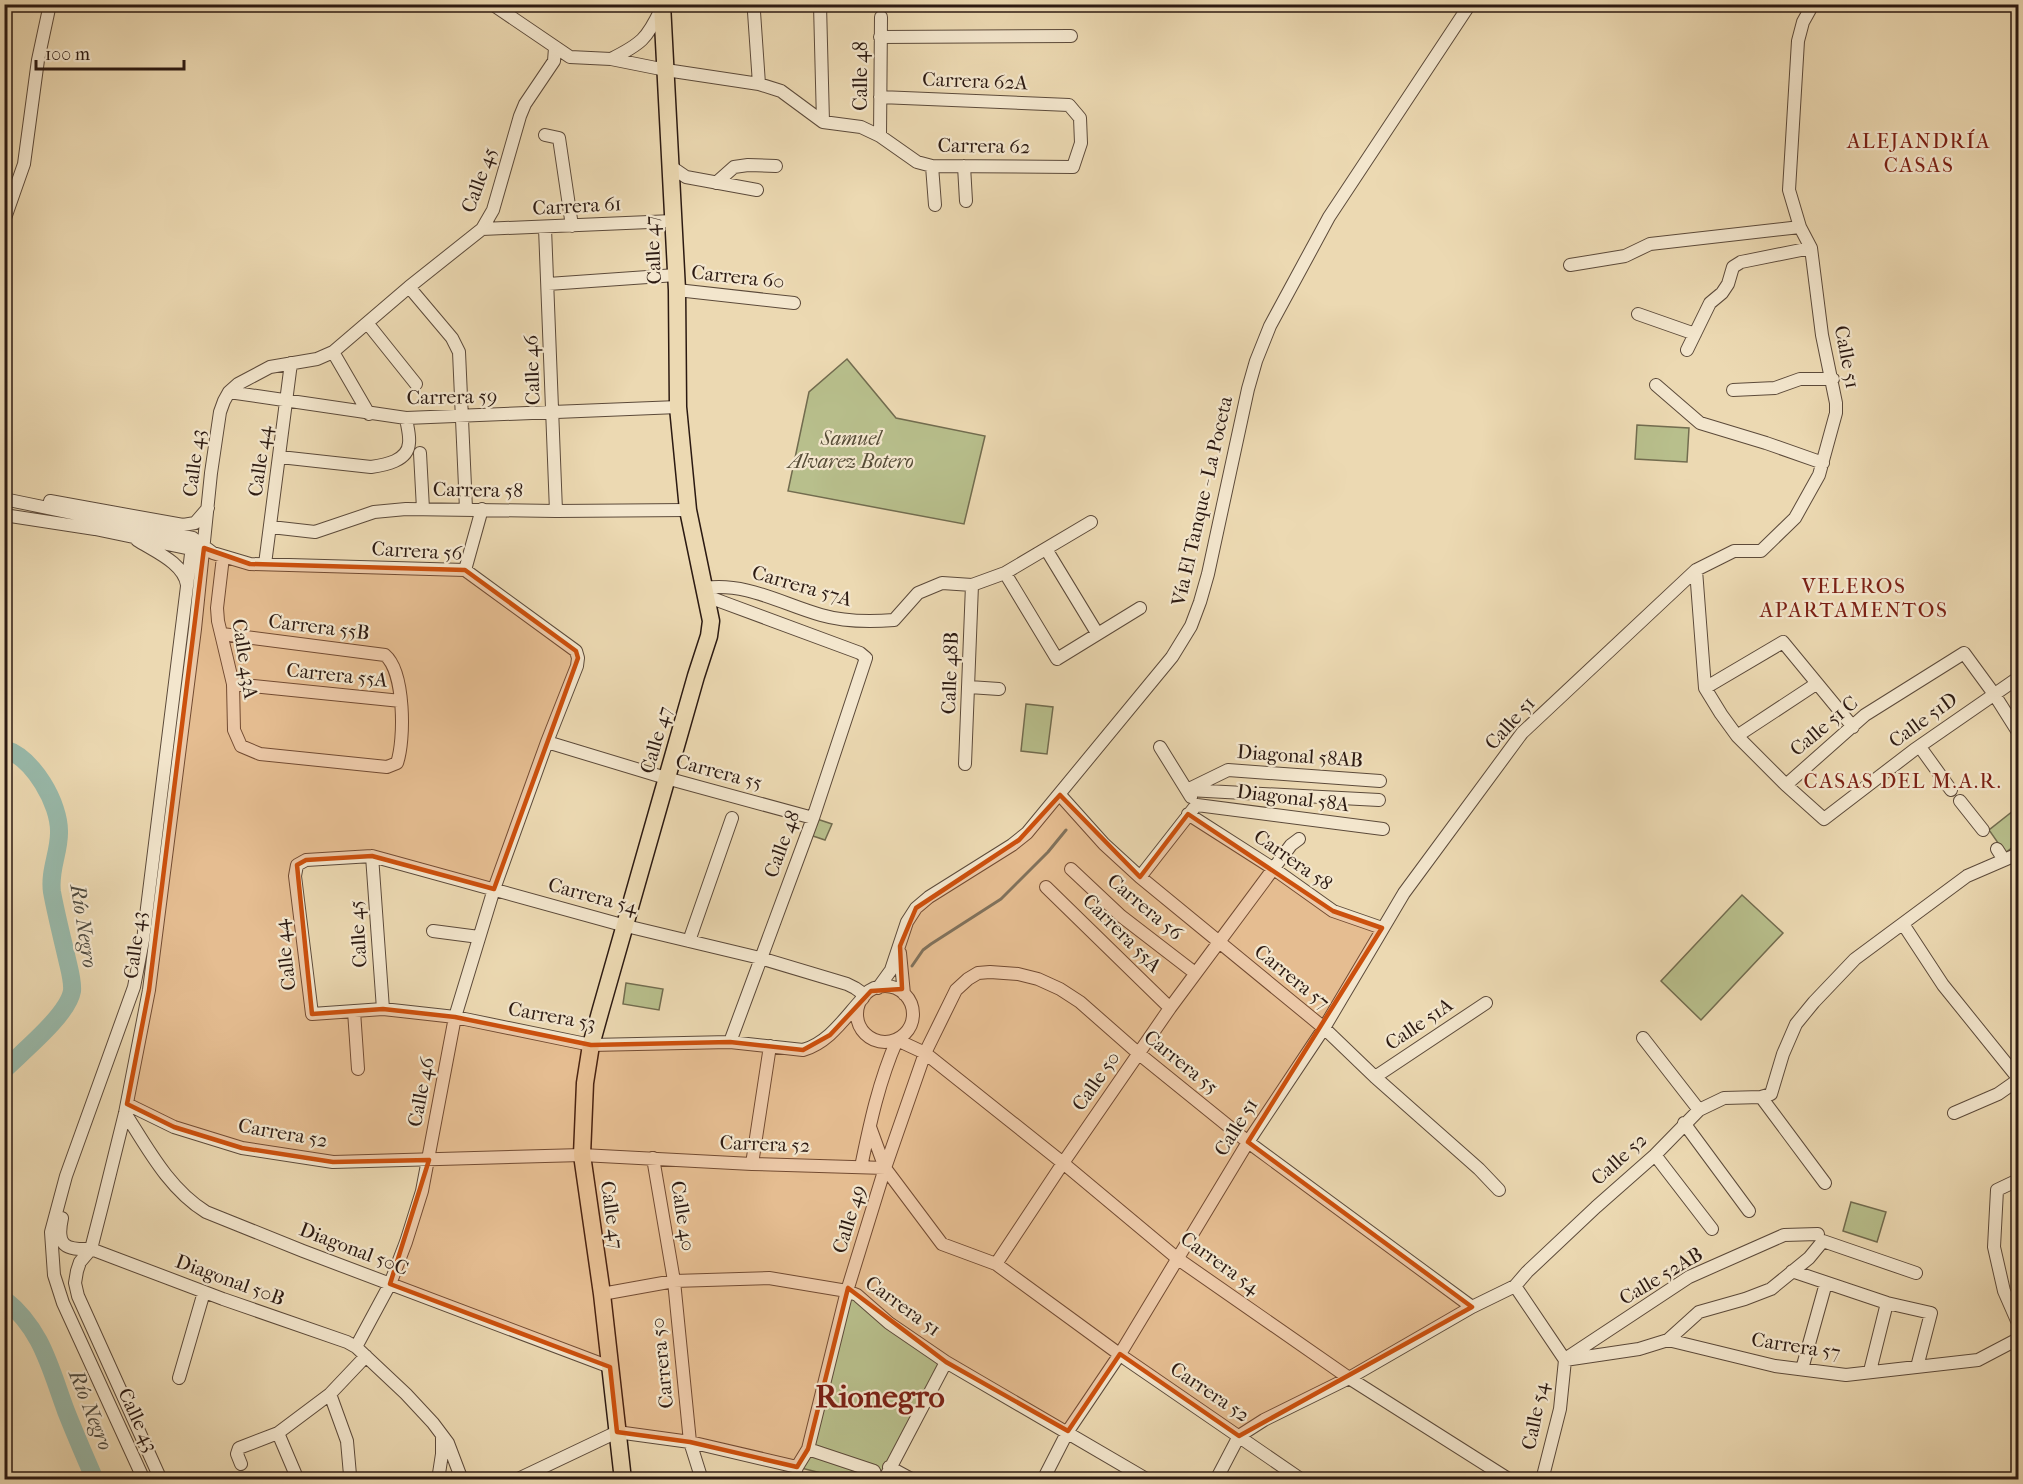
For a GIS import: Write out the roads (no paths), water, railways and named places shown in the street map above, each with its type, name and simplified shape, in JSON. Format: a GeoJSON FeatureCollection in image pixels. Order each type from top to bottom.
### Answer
{"type":"FeatureCollection","features":[{"type":"Feature","properties":{"kind":"main road","name":"Calle 47"},"geometry":{"type":"LineString","coordinates":[[623,1479],[602,1294],[582,1155],[585,1083],[591,1045],[710,630],[709,594],[688,510],[678,407],[673,221],[676,175],[662,6]]}},
{"type":"Feature","properties":{"kind":"street"},"geometry":{"type":"LineString","coordinates":[[4,221],[24,164],[38,60],[50,4]]}},
{"type":"Feature","properties":{"kind":"street"},"geometry":{"type":"LineString","coordinates":[[492,4],[570,57]]}},
{"type":"Feature","properties":{"kind":"street","name":"Calle 51"},"geometry":{"type":"LineString","coordinates":[[1042,1479],[1068,1431],[1120,1354],[1248,1142],[1324,1028],[1404,893],[1522,733],[1696,570],[1734,551],[1761,551],[1795,518],[1819,475],[1836,412],[1833,378],[1822,335],[1811,248],[1800,227],[1789,190],[1798,41],[1803,22],[1812,4]]}},
{"type":"Feature","properties":{"kind":"street"},"geometry":{"type":"LineString","coordinates":[[820,5],[823,122]]}},
{"type":"Feature","properties":{"kind":"street"},"geometry":{"type":"LineString","coordinates":[[611,59],[636,47],[650,32],[662,6]]}},
{"type":"Feature","properties":{"kind":"street","name":"Vía El Tanque - La Poceta"},"geometry":{"type":"LineString","coordinates":[[878,988],[891,970],[907,922],[916,908],[929,897],[1019,840],[1037,823],[1173,657],[1191,626],[1203,593],[1256,361],[1270,326],[1329,217],[1467,9]]}},
{"type":"Feature","properties":{"kind":"street"},"geometry":{"type":"LineString","coordinates":[[754,12],[759,84]]}},
{"type":"Feature","properties":{"kind":"street","name":"Calle 48"},"geometry":{"type":"LineString","coordinates":[[880,17],[880,136]]}},
{"type":"Feature","properties":{"kind":"street"},"geometry":{"type":"LineString","coordinates":[[880,37],[1071,36]]}},
{"type":"Feature","properties":{"kind":"street","name":"Calle 45"},"geometry":{"type":"LineString","coordinates":[[229,392],[238,384],[270,367],[317,359],[333,352],[482,229],[493,210],[522,110],[554,61],[555,48]]}},
{"type":"Feature","properties":{"kind":"street"},"geometry":{"type":"LineString","coordinates":[[554,61],[570,57],[611,59],[666,70]]}},
{"type":"Feature","properties":{"kind":"street","name":"Carrera 62"},"geometry":{"type":"LineString","coordinates":[[666,70],[759,84],[781,91],[799,107],[823,122],[861,127],[880,136],[917,162],[932,166],[1073,166]]}},
{"type":"Feature","properties":{"kind":"street","name":"Carrera 62A"},"geometry":{"type":"LineString","coordinates":[[880,97],[1069,105],[1080,118],[1081,143],[1073,166]]}},
{"type":"Feature","properties":{"kind":"street"},"geometry":{"type":"LineString","coordinates":[[545,135],[559,138],[572,226]]}},
{"type":"Feature","properties":{"kind":"street"},"geometry":{"type":"LineString","coordinates":[[717,183],[734,167],[776,166]]}},
{"type":"Feature","properties":{"kind":"street"},"geometry":{"type":"LineString","coordinates":[[932,166],[935,205]]}},
{"type":"Feature","properties":{"kind":"street"},"geometry":{"type":"LineString","coordinates":[[964,166],[966,201]]}},
{"type":"Feature","properties":{"kind":"street"},"geometry":{"type":"LineString","coordinates":[[676,175],[757,190]]}},
{"type":"Feature","properties":{"kind":"street","name":"Carrera 61"},"geometry":{"type":"LineString","coordinates":[[482,229],[673,221]]}},
{"type":"Feature","properties":{"kind":"street"},"geometry":{"type":"LineString","coordinates":[[1570,265],[1625,256],[1650,244],[1800,227]]}},
{"type":"Feature","properties":{"kind":"street","name":"Calle 46"},"geometry":{"type":"LineString","coordinates":[[545,228],[556,512]]}},
{"type":"Feature","properties":{"kind":"street"},"geometry":{"type":"LineString","coordinates":[[1687,350],[1710,303],[1722,293],[1728,284],[1733,267],[1741,262],[1811,248]]}},
{"type":"Feature","properties":{"kind":"street","name":"Carrera 60"},"geometry":{"type":"LineString","coordinates":[[548,284],[676,282],[794,303]]}},
{"type":"Feature","properties":{"kind":"street"},"geometry":{"type":"LineString","coordinates":[[409,287],[456,343],[459,352],[466,509]]}},
{"type":"Feature","properties":{"kind":"street"},"geometry":{"type":"LineString","coordinates":[[1638,314],[1695,334]]}},
{"type":"Feature","properties":{"kind":"street"},"geometry":{"type":"LineString","coordinates":[[368,324],[416,384]]}},
{"type":"Feature","properties":{"kind":"street"},"geometry":{"type":"LineString","coordinates":[[333,352],[369,414]]}},
{"type":"Feature","properties":{"kind":"street","name":"Calle 44"},"geometry":{"type":"LineString","coordinates":[[265,564],[288,402],[291,363]]}},
{"type":"Feature","properties":{"kind":"street"},"geometry":{"type":"LineString","coordinates":[[1733,390],[1775,388],[1800,379],[1833,378]]}},
{"type":"Feature","properties":{"kind":"street"},"geometry":{"type":"LineString","coordinates":[[1656,385],[1700,423],[1823,463]]}},
{"type":"Feature","properties":{"kind":"street","name":"Carrera 59"},"geometry":{"type":"LineString","coordinates":[[229,392],[406,418],[678,407]]}},
{"type":"Feature","properties":{"kind":"street","name":"Calle 43"},"geometry":{"type":"LineString","coordinates":[[144,1479],[63,1304],[54,1275],[51,1232],[66,1176],[134,987],[143,940],[188,589],[196,545],[208,508],[220,412],[229,392]]}},
{"type":"Feature","properties":{"kind":"street"},"geometry":{"type":"LineString","coordinates":[[280,457],[382,466],[399,459],[407,452],[410,444],[406,418]]}},
{"type":"Feature","properties":{"kind":"street"},"geometry":{"type":"LineString","coordinates":[[420,453],[423,509]]}},
{"type":"Feature","properties":{"kind":"street"},"geometry":{"type":"LineString","coordinates":[[4,491],[139,519],[183,525],[195,523],[208,508]]}},
{"type":"Feature","properties":{"kind":"street","name":"Carrera 56"},"geometry":{"type":"LineString","coordinates":[[4,499],[196,545],[223,557],[250,564],[465,570],[576,651],[578,658],[572,678]]}},
{"type":"Feature","properties":{"kind":"street","name":"Carrera 58"},"geometry":{"type":"LineString","coordinates":[[271,527],[315,532],[375,512],[423,509],[556,512],[688,510]]}},
{"type":"Feature","properties":{"kind":"street"},"geometry":{"type":"LineString","coordinates":[[465,570],[482,509]]}},
{"type":"Feature","properties":{"kind":"street","name":"Carrera 56"},"geometry":{"type":"LineString","coordinates":[[4,515],[196,545]]}},
{"type":"Feature","properties":{"kind":"street"},"geometry":{"type":"LineString","coordinates":[[1091,522],[1005,573],[1057,659],[1140,608]]}},
{"type":"Feature","properties":{"kind":"street"},"geometry":{"type":"LineString","coordinates":[[131,536],[178,567],[184,575],[188,589]]}},
{"type":"Feature","properties":{"kind":"street","name":"Calle 43"},"geometry":{"type":"LineString","coordinates":[[161,1479],[78,1296],[75,1283],[81,1262],[91,1249],[126,1109],[149,990],[196,545]]}},
{"type":"Feature","properties":{"kind":"street"},"geometry":{"type":"LineString","coordinates":[[1046,549],[1097,633]]}},
{"type":"Feature","properties":{"kind":"street","name":"Calle 43A"},"geometry":{"type":"LineString","coordinates":[[223,557],[217,608],[233,684],[236,738],[241,746],[260,754],[387,767],[396,763],[399,755],[401,701]]}},
{"type":"Feature","properties":{"kind":"street"},"geometry":{"type":"LineString","coordinates":[[1696,570],[1706,688],[1737,735],[1786,785]]}},
{"type":"Feature","properties":{"kind":"street","name":"Carrera 57A"},"geometry":{"type":"LineString","coordinates":[[709,594],[724,587],[744,588],[821,615],[854,622],[894,620],[918,594],[942,583],[972,585],[1005,573]]}},
{"type":"Feature","properties":{"kind":"street","name":"Calle 48B"},"geometry":{"type":"LineString","coordinates":[[965,764],[972,585]]}},
{"type":"Feature","properties":{"kind":"street","name":"Calle 48"},"geometry":{"type":"LineString","coordinates":[[709,594],[860,653],[866,658],[813,818],[730,1042]]}},
{"type":"Feature","properties":{"kind":"street","name":"Carrera 55B"},"geometry":{"type":"LineString","coordinates":[[222,634],[385,655],[395,666],[401,701]]}},
{"type":"Feature","properties":{"kind":"street"},"geometry":{"type":"LineString","coordinates":[[1706,688],[1783,642],[1853,727]]}},
{"type":"Feature","properties":{"kind":"street","name":"Calle 51 C"},"geometry":{"type":"LineString","coordinates":[[1786,785],[1865,715],[1964,653],[1994,694]]}},
{"type":"Feature","properties":{"kind":"street","name":"Calle 46"},"geometry":{"type":"LineString","coordinates":[[356,1347],[390,1284],[416,1212],[429,1160],[455,1017],[494,889],[572,678]]}},
{"type":"Feature","properties":{"kind":"street","name":"Calle 51D"},"geometry":{"type":"LineString","coordinates":[[1786,785],[1824,819],[1920,747],[2019,678]]}},
{"type":"Feature","properties":{"kind":"street","name":"Carrera 55A"},"geometry":{"type":"LineString","coordinates":[[233,684],[401,701]]}},
{"type":"Feature","properties":{"kind":"street"},"geometry":{"type":"LineString","coordinates":[[1737,735],[1816,684]]}},
{"type":"Feature","properties":{"kind":"street"},"geometry":{"type":"LineString","coordinates":[[969,687],[999,689]]}},
{"type":"Feature","properties":{"kind":"street"},"geometry":{"type":"LineString","coordinates":[[1994,694],[2019,732]]}},
{"type":"Feature","properties":{"kind":"street","name":"Carrera 55"},"geometry":{"type":"LineString","coordinates":[[547,742],[666,778],[813,818]]}},
{"type":"Feature","properties":{"kind":"street","name":"Carrera 58"},"geometry":{"type":"LineString","coordinates":[[1160,747],[1187,790],[1192,809],[1333,911],[1382,928]]}},
{"type":"Feature","properties":{"kind":"street"},"geometry":{"type":"LineString","coordinates":[[1920,747],[1949,788]]}},
{"type":"Feature","properties":{"kind":"street","name":"Diagonal 58AB"},"geometry":{"type":"LineString","coordinates":[[1187,790],[1227,770],[1380,781]]}},
{"type":"Feature","properties":{"kind":"street"},"geometry":{"type":"LineString","coordinates":[[1187,790],[1379,800]]}},
{"type":"Feature","properties":{"kind":"street","name":"Carrera 57"},"geometry":{"type":"LineString","coordinates":[[1060,795],[1104,843],[1140,877],[1324,1028],[1375,1077],[1479,1169],[1499,1190]]}},
{"type":"Feature","properties":{"kind":"street"},"geometry":{"type":"LineString","coordinates":[[1963,805],[1981,826]]}},
{"type":"Feature","properties":{"kind":"street"},"geometry":{"type":"LineString","coordinates":[[1140,877],[1192,809]]}},
{"type":"Feature","properties":{"kind":"street","name":"Diagonal 58A"},"geometry":{"type":"LineString","coordinates":[[1192,809],[1383,829]]}},
{"type":"Feature","properties":{"kind":"street"},"geometry":{"type":"LineString","coordinates":[[689,940],[732,818]]}},
{"type":"Feature","properties":{"kind":"street","name":"Calle 50"},"geometry":{"type":"LineString","coordinates":[[996,1264],[1170,1008],[1299,839]]}},
{"type":"Feature","properties":{"kind":"street"},"geometry":{"type":"LineString","coordinates":[[1997,849],[2004,860]]}},
{"type":"Feature","properties":{"kind":"street"},"geometry":{"type":"LineString","coordinates":[[1825,1182],[1761,1097],[1771,1094],[1783,1054],[1797,1024],[1855,958],[1967,876],[2019,854]]}},
{"type":"Feature","properties":{"kind":"street","name":"Calle 45"},"geometry":{"type":"LineString","coordinates":[[372,856],[383,1009]]}},
{"type":"Feature","properties":{"kind":"street","name":"Carrera 54"},"geometry":{"type":"LineString","coordinates":[[306,860],[372,856],[625,925],[760,958],[848,984],[864,997]]}},
{"type":"Feature","properties":{"kind":"street","name":"Calle 44"},"geometry":{"type":"LineString","coordinates":[[306,860],[297,865],[295,876],[312,1014]]}},
{"type":"Feature","properties":{"kind":"street","name":"Carrera 56"},"geometry":{"type":"LineString","coordinates":[[1071,869],[1121,916],[1195,973]]}},
{"type":"Feature","properties":{"kind":"street","name":"Carrera 55A"},"geometry":{"type":"LineString","coordinates":[[1046,887],[1170,1008]]}},
{"type":"Feature","properties":{"kind":"street"},"geometry":{"type":"LineString","coordinates":[[1903,924],[1943,984],[2017,1074],[1998,1094],[1954,1113]]}},
{"type":"Feature","properties":{"kind":"street"},"geometry":{"type":"LineString","coordinates":[[434,931],[479,937]]}},
{"type":"Feature","properties":{"kind":"street","name":"Vía El Tanque - La Poceta"},"geometry":{"type":"LineString","coordinates":[[900,946],[904,994]]}},
{"type":"Feature","properties":{"kind":"street","name":"Carrera 55"},"geometry":{"type":"LineString","coordinates":[[968,979],[978,973],[1018,974],[1038,979],[1080,1002],[1138,1053],[1248,1142],[1472,1307]]}},
{"type":"Feature","properties":{"kind":"street","name":"Calle 49"},"geometry":{"type":"LineString","coordinates":[[795,1473],[808,1449],[848,1291],[885,1168],[925,1053],[948,1002],[956,990],[968,979]]}},
{"type":"Feature","properties":{"kind":"street"},"geometry":{"type":"LineString","coordinates":[[892,987],[904,994],[913,1012],[908,1031],[897,1040],[890,1042],[877,1041],[864,1033],[860,1026],[858,1011],[864,997],[878,988],[892,987]]}},
{"type":"Feature","properties":{"kind":"street","name":"Carrera 53"},"geometry":{"type":"LineString","coordinates":[[312,1014],[383,1009],[455,1017],[591,1045],[730,1042],[786,1050],[803,1050],[813,1047],[830,1035],[864,997]]}},
{"type":"Feature","properties":{"kind":"street","name":"Calle 51A"},"geometry":{"type":"LineString","coordinates":[[1375,1077],[1486,1003]]}},
{"type":"Feature","properties":{"kind":"street"},"geometry":{"type":"LineString","coordinates":[[354,1011],[358,1069]]}},
{"type":"Feature","properties":{"kind":"street","name":"Carrera 54"},"geometry":{"type":"LineString","coordinates":[[908,1031],[925,1053]]}},
{"type":"Feature","properties":{"kind":"street"},"geometry":{"type":"LineString","coordinates":[[1643,1038],[1699,1110]]}},
{"type":"Feature","properties":{"kind":"street"},"geometry":{"type":"LineString","coordinates":[[114,1044],[127,1039],[132,1042],[127,1079],[130,1087]]}},
{"type":"Feature","properties":{"kind":"street"},"geometry":{"type":"LineString","coordinates":[[861,1167],[883,1071],[897,1040]]}},
{"type":"Feature","properties":{"kind":"street","name":"Carrera 54"},"geometry":{"type":"LineString","coordinates":[[897,1040],[925,1053],[1063,1163],[1178,1259],[1349,1378],[1510,1479]]}},
{"type":"Feature","properties":{"kind":"street"},"geometry":{"type":"LineString","coordinates":[[877,1041],[882,1053],[883,1071]]}},
{"type":"Feature","properties":{"kind":"street"},"geometry":{"type":"LineString","coordinates":[[752,1164],[770,1047]]}},
{"type":"Feature","properties":{"kind":"street","name":"Calle 52"},"geometry":{"type":"LineString","coordinates":[[1216,1479],[1239,1436],[1264,1420],[1349,1378],[1472,1307],[1515,1286],[1596,1206],[1655,1155],[1699,1110],[1724,1098],[1761,1097]]}},
{"type":"Feature","properties":{"kind":"street","name":"Carrera 52"},"geometry":{"type":"LineString","coordinates":[[126,1109],[242,1148],[333,1162],[582,1155],[885,1168],[942,1244],[996,1264],[1120,1354],[1302,1479]]}},
{"type":"Feature","properties":{"kind":"street","name":"Diagonal 50C"},"geometry":{"type":"LineString","coordinates":[[126,1109],[167,1176],[193,1204],[217,1216],[390,1284],[610,1366]]}},
{"type":"Feature","properties":{"kind":"street"},"geometry":{"type":"LineString","coordinates":[[1684,1123],[1749,1211]]}},
{"type":"Feature","properties":{"kind":"street"},"geometry":{"type":"LineString","coordinates":[[869,1126],[885,1168]]}},
{"type":"Feature","properties":{"kind":"street","name":"Diagonal 50B"},"geometry":{"type":"LineString","coordinates":[[83,1127],[84,1140],[59,1230],[64,1246],[70,1249],[91,1249],[356,1347]]}},
{"type":"Feature","properties":{"kind":"street"},"geometry":{"type":"LineString","coordinates":[[1655,1155],[1712,1229]]}},
{"type":"Feature","properties":{"kind":"street","name":"Calle 40"},"geometry":{"type":"LineString","coordinates":[[653,1158],[674,1281]]}},
{"type":"Feature","properties":{"kind":"street"},"geometry":{"type":"LineString","coordinates":[[2019,1180],[1997,1191],[1994,1247],[2004,1291],[2019,1323]]}},
{"type":"Feature","properties":{"kind":"street","name":"Calle 52AB"},"geometry":{"type":"LineString","coordinates":[[1565,1360],[1689,1277],[1784,1234],[1821,1238],[1916,1274]]}},
{"type":"Feature","properties":{"kind":"street"},"geometry":{"type":"LineString","coordinates":[[1515,1286],[1565,1360],[1639,1349],[1668,1340],[1699,1312],[1771,1289],[1809,1258],[1821,1238]]}},
{"type":"Feature","properties":{"kind":"street"},"geometry":{"type":"LineString","coordinates":[[1792,1271],[1887,1303],[1931,1313],[1917,1367]]}},
{"type":"Feature","properties":{"kind":"street","name":"Carrera 51"},"geometry":{"type":"LineString","coordinates":[[602,1294],[674,1281],[769,1278],[848,1291],[889,1323],[946,1362],[1148,1479]]}},
{"type":"Feature","properties":{"kind":"street","name":"Carrera 50"},"geometry":{"type":"LineString","coordinates":[[674,1281],[690,1442]]}},
{"type":"Feature","properties":{"kind":"street"},"geometry":{"type":"LineString","coordinates":[[1802,1369],[1826,1282]]}},
{"type":"Feature","properties":{"kind":"street"},"geometry":{"type":"LineString","coordinates":[[179,1377],[204,1292]]}},
{"type":"Feature","properties":{"kind":"street"},"geometry":{"type":"LineString","coordinates":[[1870,1371],[1887,1303]]}},
{"type":"Feature","properties":{"kind":"street","name":"Carrera 57"},"geometry":{"type":"LineString","coordinates":[[1668,1340],[1775,1366],[1846,1375],[1978,1360],[2019,1339]]}},
{"type":"Feature","properties":{"kind":"street"},"geometry":{"type":"LineString","coordinates":[[356,1347],[406,1394],[441,1434],[448,1443],[462,1479]]}},
{"type":"Feature","properties":{"kind":"street"},"geometry":{"type":"LineString","coordinates":[[241,1464],[237,1454],[239,1448],[278,1432],[330,1394],[366,1356]]}},
{"type":"Feature","properties":{"kind":"street","name":"Calle 54"},"geometry":{"type":"LineString","coordinates":[[1542,1479],[1560,1409],[1565,1360]]}},
{"type":"Feature","properties":{"kind":"street"},"geometry":{"type":"LineString","coordinates":[[884,1479],[946,1362]]}},
{"type":"Feature","properties":{"kind":"street"},"geometry":{"type":"LineString","coordinates":[[330,1394],[347,1441],[350,1475],[347,1479]]}},
{"type":"Feature","properties":{"kind":"street"},"geometry":{"type":"LineString","coordinates":[[278,1432],[298,1479]]}},
{"type":"Feature","properties":{"kind":"street"},"geometry":{"type":"LineString","coordinates":[[516,1479],[617,1432]]}},
{"type":"Feature","properties":{"kind":"street","name":"Carrera 50"},"geometry":{"type":"LineString","coordinates":[[617,1432],[690,1442],[795,1473]]}},
{"type":"Feature","properties":{"kind":"street"},"geometry":{"type":"LineString","coordinates":[[438,1479],[442,1454],[441,1434]]}},
{"type":"Feature","properties":{"kind":"street"},"geometry":{"type":"LineString","coordinates":[[690,1442],[702,1479]]}},
{"type":"Feature","properties":{"kind":"street"},"geometry":{"type":"LineString","coordinates":[[808,1449],[874,1471],[877,1479]]}},
{"type":"Feature","properties":{"kind":"street"},"geometry":{"type":"LineString","coordinates":[[889,1467],[913,1479]]}},
{"type":"Feature","properties":{"kind":"waterway","name":"Río Negro"},"geometry":{"type":"LineString","coordinates":[[4,749],[25,761],[34,771],[43,783],[55,809],[59,833],[51,884],[72,987],[69,1001],[53,1022],[4,1070]]}},
{"type":"Feature","properties":{"kind":"waterway"},"geometry":{"type":"LineString","coordinates":[[912,966],[923,950],[1001,899],[1048,852],[1066,830]]}},
{"type":"Feature","properties":{"kind":"waterway","name":"Río Negro"},"geometry":{"type":"LineString","coordinates":[[4,1299],[17,1311],[36,1336],[95,1480]]}},
{"type":"Feature","properties":{"kind":"district","name":"ALEJANDRÍA CASAS"},"geometry":{"type":"Point","coordinates":[1919,153]}},
{"type":"Feature","properties":{"kind":"district","name":"VELEROS APARTAMENTOS"},"geometry":{"type":"Point","coordinates":[1854,598]}},
{"type":"Feature","properties":{"kind":"district","name":"CASAS DEL M.A.R."},"geometry":{"type":"Point","coordinates":[1903,781]}},
{"type":"Feature","properties":{"kind":"district","name":"Rionegro"},"geometry":{"type":"Point","coordinates":[880,1396]}},
{"type":"Feature","properties":{"kind":"park label","name":"Samuel Alvarez Botero"},"geometry":{"type":"Point","coordinates":[851,450]}}]}
